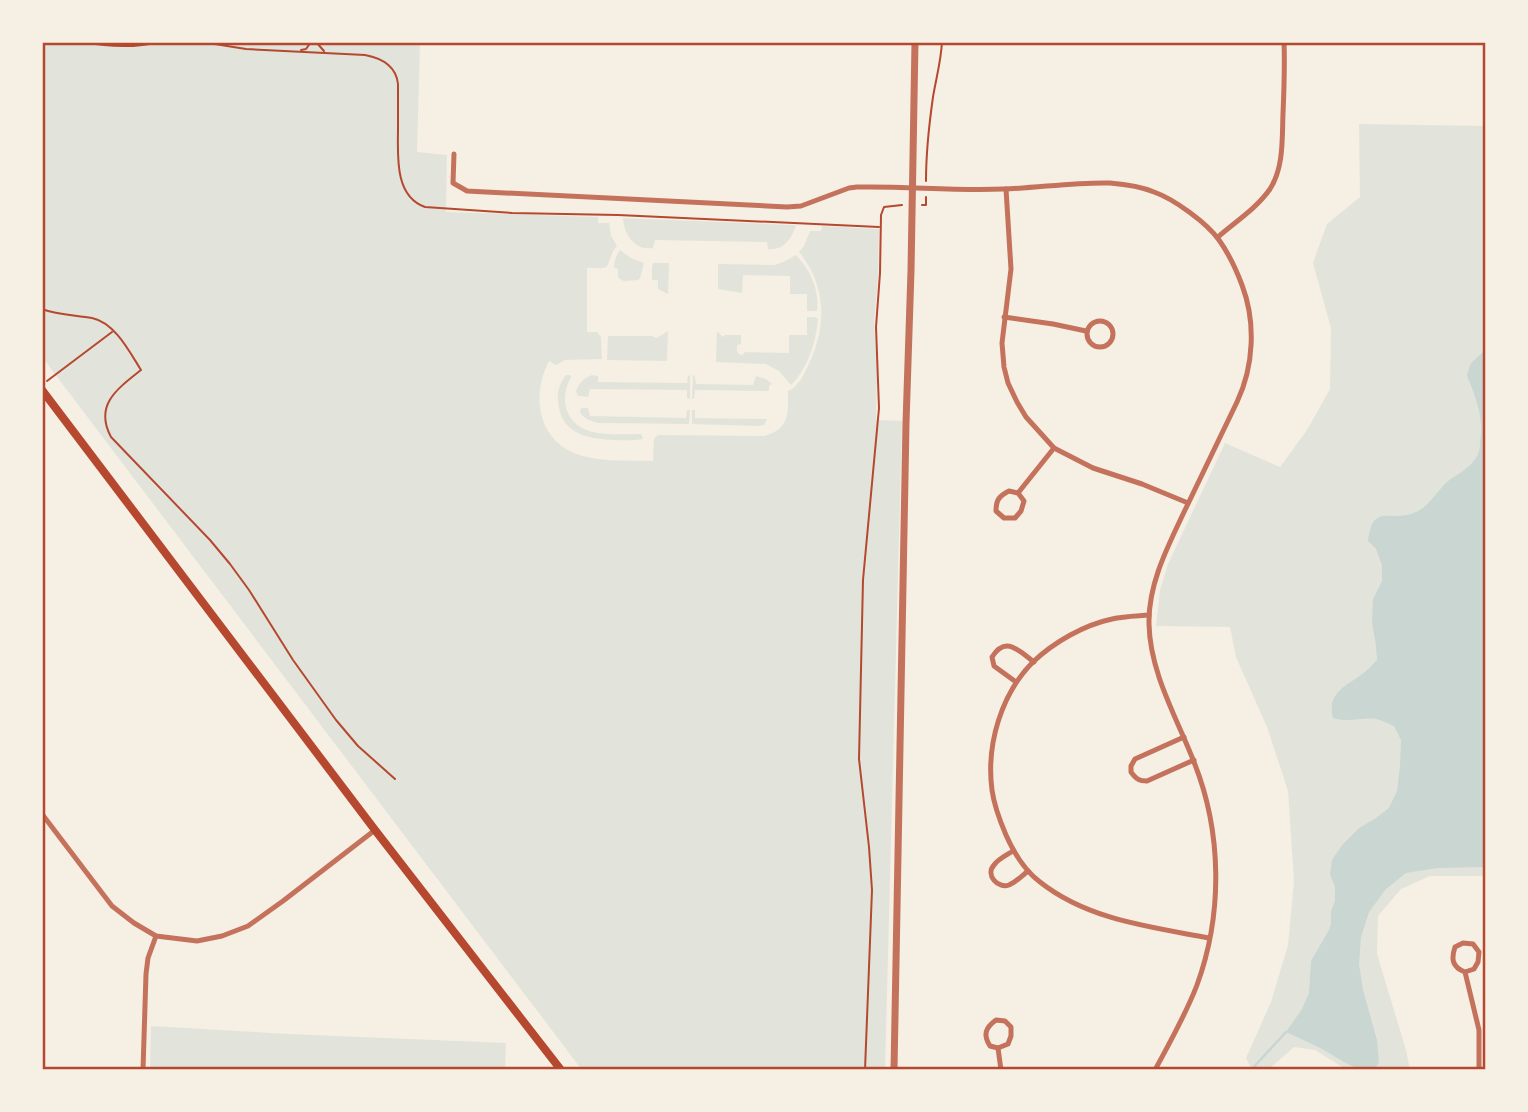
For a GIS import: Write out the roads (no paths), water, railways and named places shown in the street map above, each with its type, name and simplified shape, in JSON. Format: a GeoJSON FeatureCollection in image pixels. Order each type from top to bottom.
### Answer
{"type":"FeatureCollection","features":[{"type":"Feature","properties":{"kind":"main road"},"geometry":{"type":"LineString","coordinates":[[42,388],[46,403],[561,1070]]}},
{"type":"Feature","properties":{"kind":"street"},"geometry":{"type":"LineString","coordinates":[[894,1070],[915,42]]}},
{"type":"Feature","properties":{"kind":"street"},"geometry":{"type":"LineString","coordinates":[[1218,237],[1264,197],[1277,173],[1281,154],[1284,42]]}},
{"type":"Feature","properties":{"kind":"street"},"geometry":{"type":"LineString","coordinates":[[454,154],[453,183],[467,191],[787,207],[801,206],[857,187],[1006,189],[1113,183],[1151,191],[1188,211],[1218,237],[1236,267],[1246,296],[1252,331],[1250,361],[1240,396],[1164,555],[1154,584],[1149,615],[1151,644],[1158,676],[1194,760],[1205,794],[1213,831],[1215,898],[1209,939],[1196,988],[1155,1070]]}},
{"type":"Feature","properties":{"kind":"street"},"geometry":{"type":"LineString","coordinates":[[1006,189],[1011,269],[1002,343],[1008,383],[1017,402],[1026,417],[1054,448],[1093,468],[1188,503]]}},
{"type":"Feature","properties":{"kind":"street"},"geometry":{"type":"LineString","coordinates":[[1004,317],[1086,331]]}},
{"type":"Feature","properties":{"kind":"street"},"geometry":{"type":"LineString","coordinates":[[1100,321],[1110,324],[1114,332],[1112,341],[1105,346],[1096,346],[1088,339],[1086,331],[1094,322],[1100,321]]}},
{"type":"Feature","properties":{"kind":"street"},"geometry":{"type":"LineString","coordinates":[[1018,494],[1054,448]]}},
{"type":"Feature","properties":{"kind":"street"},"geometry":{"type":"LineString","coordinates":[[1009,491],[1018,494],[1024,501],[1015,518],[1004,518],[996,511],[996,502],[1002,494],[1009,491]]}},
{"type":"Feature","properties":{"kind":"street"},"geometry":{"type":"LineString","coordinates":[[1149,615],[1112,619],[1084,628],[1054,645],[1034,662],[1016,682],[1000,715],[992,754],[992,789],[999,818],[1013,851],[1038,881],[1055,893],[1112,919],[1209,939]]}},
{"type":"Feature","properties":{"kind":"street"},"geometry":{"type":"LineString","coordinates":[[1016,682],[994,666],[992,657],[997,649],[1005,645],[1014,647],[1034,662]]}},
{"type":"Feature","properties":{"kind":"street"},"geometry":{"type":"LineString","coordinates":[[1184,737],[1135,759],[1131,772],[1140,781],[1147,781],[1194,760]]}},
{"type":"Feature","properties":{"kind":"street"},"geometry":{"type":"LineString","coordinates":[[42,814],[112,906],[156,936],[197,941],[222,936],[248,926],[375,830]]}},
{"type":"Feature","properties":{"kind":"street"},"geometry":{"type":"LineString","coordinates":[[1013,851],[993,865],[992,879],[1000,885],[1009,886],[1028,870]]}},
{"type":"Feature","properties":{"kind":"street"},"geometry":{"type":"LineString","coordinates":[[143,1070],[146,974],[148,958],[156,936]]}},
{"type":"Feature","properties":{"kind":"street"},"geometry":{"type":"LineString","coordinates":[[1463,943],[1473,944],[1479,952],[1478,962],[1474,969],[1465,972],[1457,969],[1452,955],[1455,947],[1463,943]]}},
{"type":"Feature","properties":{"kind":"street"},"geometry":{"type":"LineString","coordinates":[[1465,972],[1479,1030],[1479,1070]]}},
{"type":"Feature","properties":{"kind":"street"},"geometry":{"type":"LineString","coordinates":[[996,1020],[1004,1021],[1010,1027],[1011,1036],[1008,1044],[998,1048],[990,1046],[986,1033],[988,1025],[996,1020]]}},
{"type":"Feature","properties":{"kind":"street"},"geometry":{"type":"LineString","coordinates":[[998,1048],[1001,1070]]}},
{"type":"Feature","properties":{"kind":"waterway"},"geometry":{"type":"LineString","coordinates":[[1251,1070],[1286,1032]]}}]}
